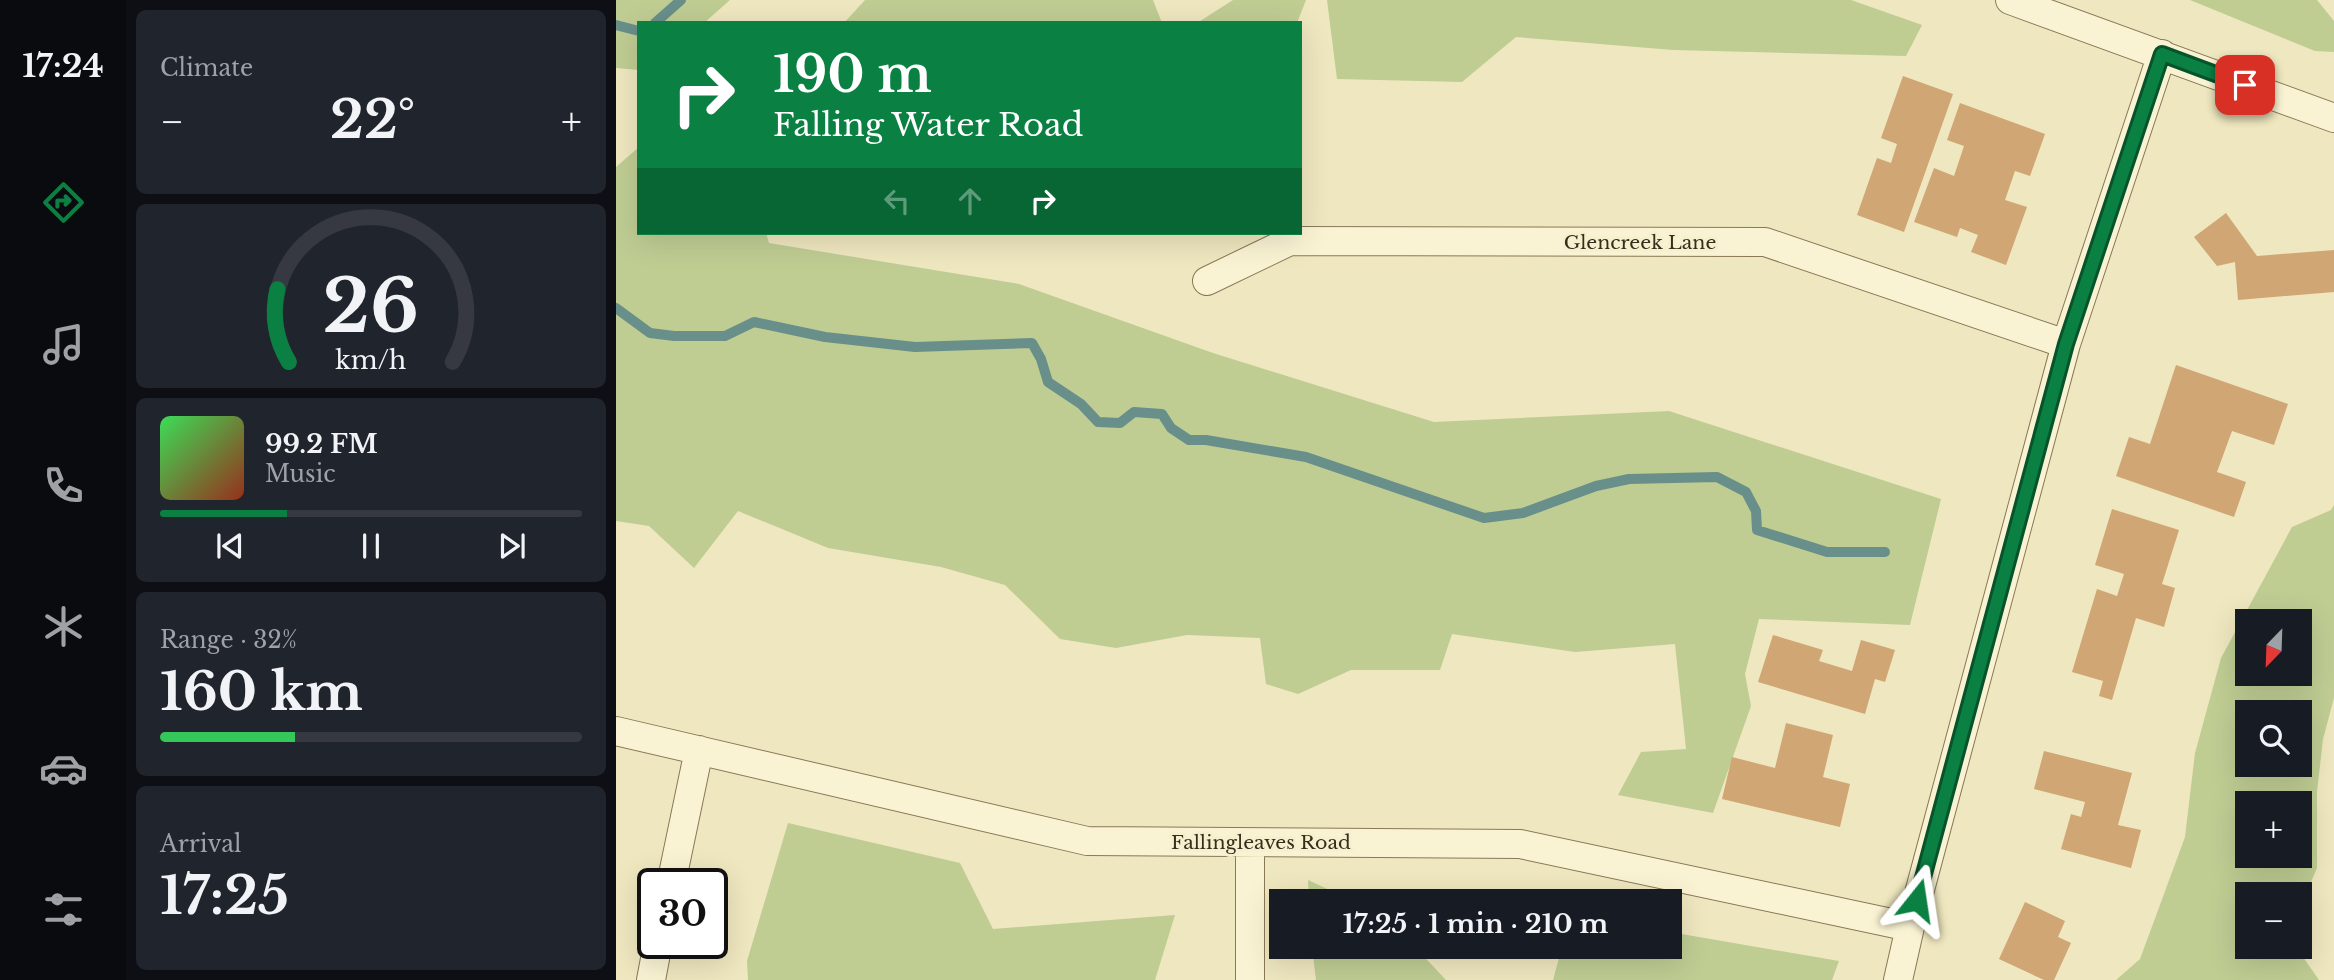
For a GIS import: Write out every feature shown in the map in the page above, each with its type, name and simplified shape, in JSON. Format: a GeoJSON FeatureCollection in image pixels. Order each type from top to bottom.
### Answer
{"type":"FeatureCollection","features":[{"type":"Feature","properties":{"kind":"street"},"geometry":{"type":"LineString","coordinates":[[2010,0],[2334,118]]}},
{"type":"Feature","properties":{"kind":"street"},"geometry":{"type":"LineString","coordinates":[[1898,980],[1909,926],[2066,344],[2162,54]]}},
{"type":"Feature","properties":{"kind":"street","name":"Glencreek Lane"},"geometry":{"type":"LineString","coordinates":[[1207,281],[1290,242],[1765,242],[2066,344]]}},
{"type":"Feature","properties":{"kind":"street","name":"Fallingleaves Road"},"geometry":{"type":"LineString","coordinates":[[616,731],[1087,841],[1520,844],[1909,926]]}},
{"type":"Feature","properties":{"kind":"street"},"geometry":{"type":"LineString","coordinates":[[674,868],[699,750]]}},
{"type":"Feature","properties":{"kind":"street"},"geometry":{"type":"LineString","coordinates":[[1250,980],[1251,843]]}},
{"type":"Feature","properties":{"kind":"street"},"geometry":{"type":"LineString","coordinates":[[650,980],[655,959]]}},
{"type":"Feature","properties":{"kind":"green space"},"geometry":{"type":"Polygon","coordinates":[[[616,0],[730,0],[706,21],[637,21],[637,70],[616,68],[616,0]]]}},
{"type":"Feature","properties":{"kind":"green space"},"geometry":{"type":"Polygon","coordinates":[[[865,0],[1153,0],[1161,21],[846,21],[865,0]]]}},
{"type":"Feature","properties":{"kind":"green space"},"geometry":{"type":"Polygon","coordinates":[[[1233,0],[1306,0],[1298,21],[1200,21],[1233,0]]]}},
{"type":"Feature","properties":{"kind":"green space"},"geometry":{"type":"Polygon","coordinates":[[[1327,0],[1851,0],[1922,25],[1906,56],[1673,50],[1516,37],[1462,82],[1337,79],[1327,0]]]}},
{"type":"Feature","properties":{"kind":"green space"},"geometry":{"type":"Polygon","coordinates":[[[2190,0],[2317,0],[2334,21],[2334,52],[2315,51],[2190,0]]]}},
{"type":"Feature","properties":{"kind":"green space"},"geometry":{"type":"Polygon","coordinates":[[[637,149],[637,235],[767,235],[769,243],[1019,284],[1213,353],[1434,422],[1669,411],[1941,499],[1910,625],[1759,619],[1745,674],[1751,706],[1713,813],[1618,795],[1641,752],[1686,749],[1675,644],[1575,652],[1452,634],[1440,670],[1351,670],[1298,694],[1266,684],[1260,638],[1187,635],[1116,648],[1060,639],[1005,585],[941,567],[828,548],[738,511],[694,568],[649,526],[616,521],[616,167],[637,149]]]}},
{"type":"Feature","properties":{"kind":"green space"},"geometry":{"type":"Polygon","coordinates":[[[2334,505],[2334,698],[2323,739],[2317,792],[2317,868],[2311,882],[2235,882],[2235,959],[2304,959],[2319,980],[2116,980],[2140,959],[2185,837],[2195,753],[2221,658],[2235,632],[2235,686],[2312,686],[2312,609],[2248,609],[2292,527],[2331,510],[2334,505]]]}},
{"type":"Feature","properties":{"kind":"green space"},"geometry":{"type":"Polygon","coordinates":[[[788,823],[960,863],[993,929],[1175,915],[1155,980],[748,980],[747,961],[788,823]]]}},
{"type":"Feature","properties":{"kind":"green space"},"geometry":{"type":"Polygon","coordinates":[[[1308,880],[1327,889],[1308,889],[1308,880]]]}},
{"type":"Feature","properties":{"kind":"green space"},"geometry":{"type":"Polygon","coordinates":[[[1682,934],[1839,961],[1832,980],[1553,980],[1559,959],[1682,959],[1682,934]]]}},
{"type":"Feature","properties":{"kind":"green space"},"geometry":{"type":"Polygon","coordinates":[[[1313,959],[1426,959],[1446,980],[1316,980],[1313,959]]]}},
{"type":"Feature","properties":{"kind":"building"},"geometry":{"type":"Polygon","coordinates":[[[1903,76],[1953,94],[1904,232],[1857,215],[1877,158],[1891,163],[1897,144],[1881,138],[1903,76]]]}},
{"type":"Feature","properties":{"kind":"building"},"geometry":{"type":"Polygon","coordinates":[[[1960,103],[2045,134],[2030,176],[2015,171],[2005,200],[2027,207],[2006,265],[1971,252],[1978,235],[1960,228],[1957,237],[1914,222],[1934,168],[1954,176],[1964,146],[1947,140],[1960,103]]]}},
{"type":"Feature","properties":{"kind":"building"},"geometry":{"type":"Polygon","coordinates":[[[2226,213],[2257,256],[2334,250],[2334,292],[2238,300],[2235,262],[2217,266],[2194,237],[2226,213]]]}},
{"type":"Feature","properties":{"kind":"building"},"geometry":{"type":"Polygon","coordinates":[[[2176,365],[2288,404],[2274,445],[2232,431],[2217,472],[2246,482],[2234,517],[2116,476],[2129,437],[2150,444],[2176,365]]]}},
{"type":"Feature","properties":{"kind":"building"},"geometry":{"type":"Polygon","coordinates":[[[2112,509],[2179,530],[2162,584],[2175,588],[2164,627],[2136,618],[2112,700],[2099,696],[2103,681],[2072,672],[2097,589],[2117,596],[2124,574],[2095,565],[2112,509]]]}},
{"type":"Feature","properties":{"kind":"building"},"geometry":{"type":"Polygon","coordinates":[[[1773,635],[1823,650],[1819,661],[1852,671],[1861,640],[1895,650],[1885,682],[1875,679],[1865,714],[1758,682],[1773,635]]]}},
{"type":"Feature","properties":{"kind":"building"},"geometry":{"type":"Polygon","coordinates":[[[1786,723],[1833,735],[1823,777],[1850,784],[1840,827],[1722,799],[1732,757],[1775,768],[1786,723]]]}},
{"type":"Feature","properties":{"kind":"building"},"geometry":{"type":"Polygon","coordinates":[[[2044,751],[2132,773],[2118,825],[2141,830],[2131,868],[2061,849],[2071,814],[2081,817],[2085,802],[2034,789],[2044,751]]]}},
{"type":"Feature","properties":{"kind":"building"},"geometry":{"type":"Polygon","coordinates":[[[2025,902],[2065,921],[2058,937],[2071,943],[2054,980],[2044,980],[1999,959],[2025,902]]]}},
{"type":"Feature","properties":{"kind":"waterway"},"geometry":{"type":"LineString","coordinates":[[657,21],[681,0]]}},
{"type":"Feature","properties":{"kind":"waterway"},"geometry":{"type":"LineString","coordinates":[[616,25],[637,30]]}},
{"type":"Feature","properties":{"kind":"waterway"},"geometry":{"type":"LineString","coordinates":[[616,308],[650,333],[674,336],[725,336],[754,322],[825,337],[915,347],[1032,343],[1041,359],[1048,382],[1081,404],[1098,422],[1120,423],[1134,412],[1162,414],[1171,428],[1189,440],[1206,440],[1306,457],[1484,518],[1523,513],[1596,486],[1629,479],[1717,477],[1746,492],[1756,511],[1757,530],[1827,552],[1885,552]]}},
{"type":"Feature","properties":{"kind":"route"},"geometry":{"type":"LineString","coordinates":[[1917,900],[2066,344],[2162,54],[2245,85]]}}]}
